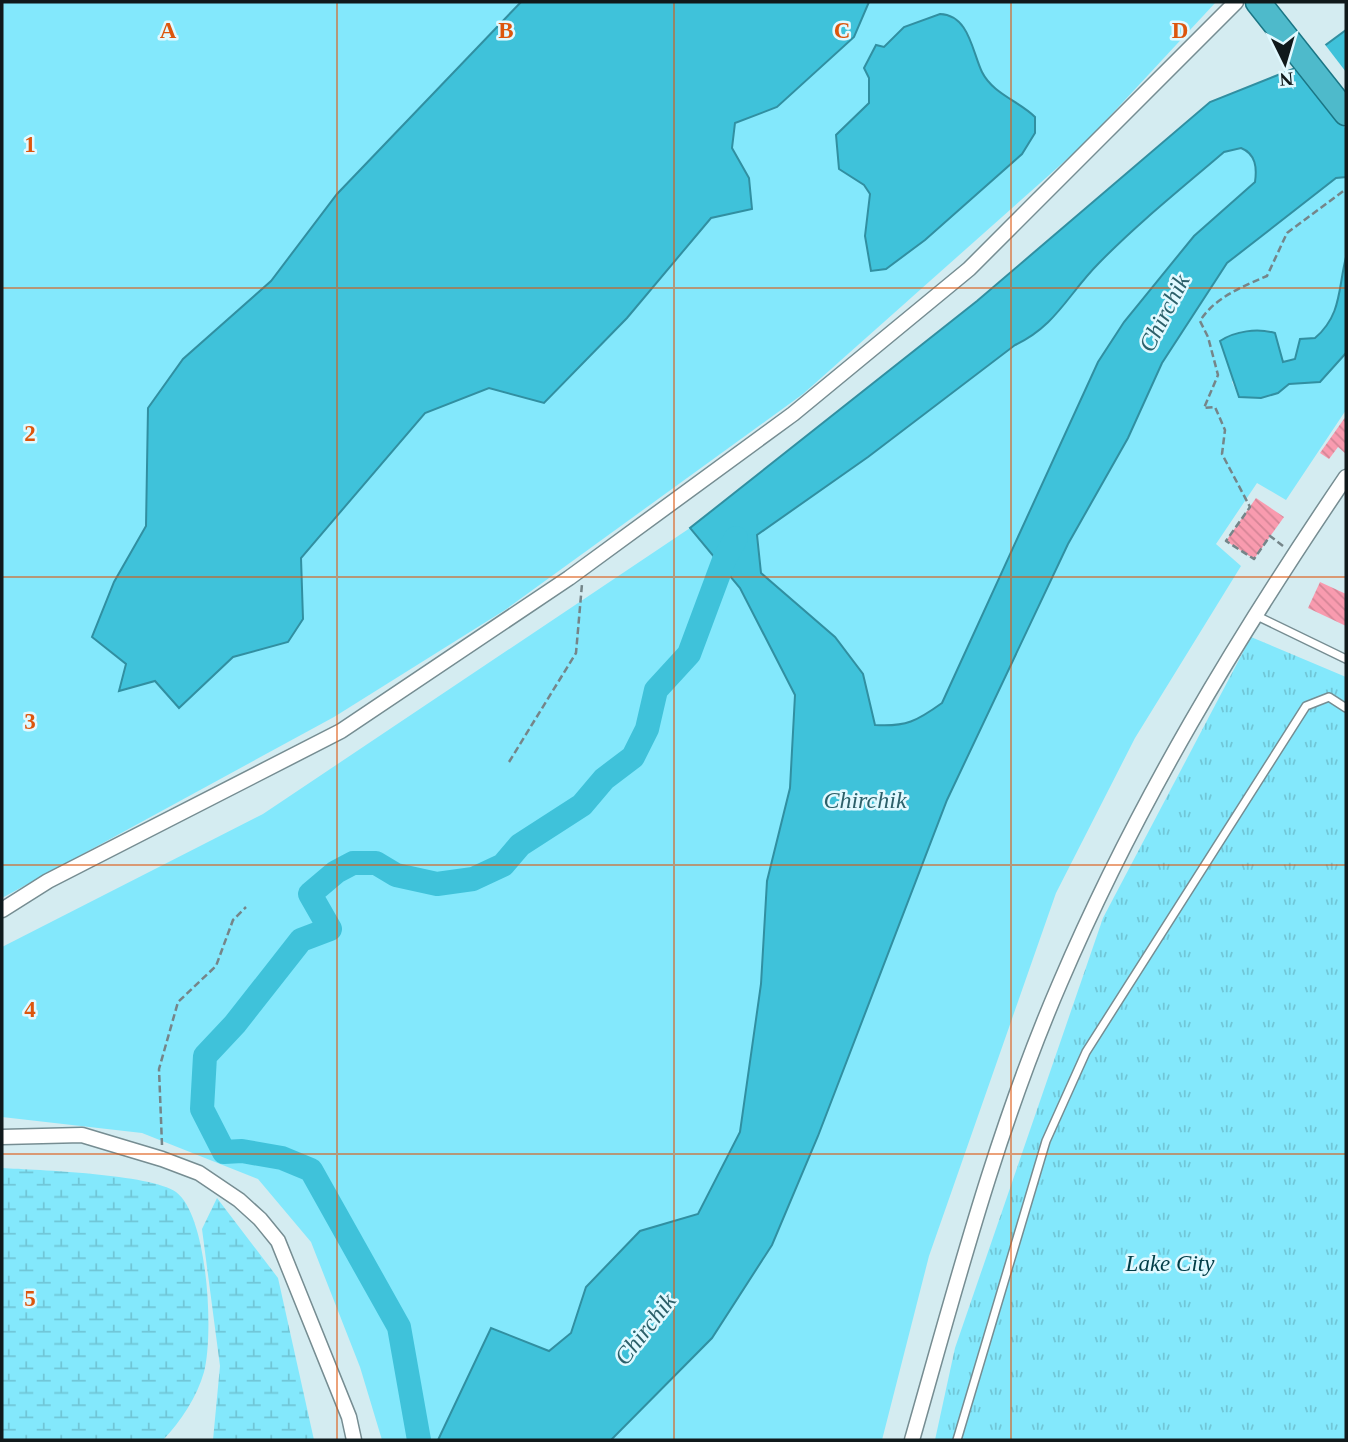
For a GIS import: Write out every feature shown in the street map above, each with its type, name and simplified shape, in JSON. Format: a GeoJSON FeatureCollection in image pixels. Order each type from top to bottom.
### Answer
{"type":"FeatureCollection","features":[{"type":"Feature","properties":{"kind":"highway"},"geometry":{"type":"LineString","coordinates":[[1258,2],[1346,87]]}},
{"type":"Feature","properties":{"kind":"highway"},"geometry":{"type":"LineString","coordinates":[[1279,2],[1346,113]]}},
{"type":"Feature","properties":{"kind":"street"},"geometry":{"type":"LineString","coordinates":[[2,910],[48,881],[341,731],[584,567],[793,414],[969,270],[1236,2]]}},
{"type":"Feature","properties":{"kind":"street"},"geometry":{"type":"LineString","coordinates":[[912,1440],[987,1181],[1060,983],[1178,741],[1293,555],[1346,477]]}},
{"type":"Feature","properties":{"kind":"street"},"geometry":{"type":"LineString","coordinates":[[2,1137],[82,1135],[199,1173],[239,1200],[260,1219],[278,1241],[349,1417],[354,1440]]}},
{"type":"Feature","properties":{"kind":"lane"},"geometry":{"type":"LineString","coordinates":[[1255,615],[1346,659]]}},
{"type":"Feature","properties":{"kind":"lane"},"geometry":{"type":"LineString","coordinates":[[957,1440],[1046,1141],[1086,1052],[1306,706],[1329,697],[1346,708]]}},
{"type":"Feature","properties":{"kind":"path"},"geometry":{"type":"LineString","coordinates":[[1293,555],[1270,536],[1254,559],[1226,541],[1250,507],[1222,454],[1225,430],[1215,407],[1205,408],[1219,375],[1208,337],[1200,321],[1208,309],[1267,275],[1287,233],[1346,189]]}},
{"type":"Feature","properties":{"kind":"path"},"geometry":{"type":"LineString","coordinates":[[509,762],[576,653],[584,567]]}},
{"type":"Feature","properties":{"kind":"path"},"geometry":{"type":"LineString","coordinates":[[162,1159],[159,1069],[178,1002],[216,966],[233,920],[246,907]]}},
{"type":"Feature","properties":{"kind":"green space"},"geometry":{"type":"Polygon","coordinates":[[[2,2],[1216,2],[1084,144],[803,394],[505,610],[334,717],[2,898],[2,2]]]}},
{"type":"Feature","properties":{"kind":"green space"},"geometry":{"type":"Polygon","coordinates":[[[1241,148],[1250,154],[1254,162],[1255,182],[1194,236],[1098,362],[942,703],[911,722],[875,725],[863,674],[835,637],[761,573],[757,535],[868,457],[1015,345],[1041,329],[1099,263],[1145,220],[1224,152],[1241,148]]]}},
{"type":"Feature","properties":{"kind":"green space"},"geometry":{"type":"Polygon","coordinates":[[[1346,177],[1346,257],[1342,291],[1334,317],[1296,359],[1283,362],[1275,333],[1265,330],[1232,382],[1239,397],[1261,398],[1278,393],[1289,384],[1320,382],[1346,353],[1346,410],[1286,500],[1257,483],[1216,544],[1241,566],[1135,738],[1056,893],[929,1256],[882,1440],[611,1440],[657,1391],[818,1136],[947,800],[1068,544],[1128,438],[1162,363],[1227,263],[1336,178],[1346,177]]]}},
{"type":"Feature","properties":{"kind":"green space"},"geometry":{"type":"Polygon","coordinates":[[[690,528],[740,588],[795,695],[790,788],[767,881],[761,984],[740,1132],[698,1214],[640,1232],[586,1287],[571,1333],[548,1352],[491,1329],[438,1440],[382,1440],[360,1367],[311,1242],[258,1179],[142,1133],[2,1117],[2,947],[263,814],[690,528]]]}},
{"type":"Feature","properties":{"kind":"green space","name":"Lake City"},"geometry":{"type":"Polygon","coordinates":[[[1251,637],[1346,677],[1346,1440],[935,1440],[955,1348],[1103,918],[1251,637]]]}},
{"type":"Feature","properties":{"kind":"green space"},"geometry":{"type":"Polygon","coordinates":[[[2,1168],[93,1174],[143,1181],[176,1192],[187,1205],[202,1249],[206,1277],[207,1354],[204,1372],[193,1399],[163,1440],[2,1440],[2,1168]]]}},
{"type":"Feature","properties":{"kind":"green space"},"geometry":{"type":"Polygon","coordinates":[[[217,1198],[278,1278],[314,1440],[213,1440],[220,1366],[202,1229],[217,1198]]]}},
{"type":"Feature","properties":{"kind":"water"},"geometry":{"type":"Polygon","coordinates":[[[521,2],[869,2],[854,37],[777,107],[735,123],[732,148],[749,178],[752,209],[711,218],[627,318],[544,403],[489,388],[425,413],[301,558],[303,619],[288,642],[233,657],[179,708],[155,681],[119,691],[126,664],[92,637],[114,582],[146,526],[148,408],[183,359],[271,281],[337,194],[521,2]]]}},
{"type":"Feature","properties":{"kind":"water"},"geometry":{"type":"Polygon","coordinates":[[[940,14],[950,16],[963,27],[987,80],[999,92],[1035,117],[1035,133],[1022,154],[925,240],[886,269],[871,271],[865,236],[870,194],[864,185],[839,169],[836,135],[869,103],[869,78],[864,68],[876,45],[884,47],[904,27],[940,14]]]}},
{"type":"Feature","properties":{"kind":"water","name":"Chirchik"},"geometry":{"type":"Polygon","coordinates":[[[1346,30],[1346,177],[1336,178],[1227,263],[1162,363],[1128,438],[1068,544],[947,800],[818,1136],[772,1245],[712,1338],[611,1440],[438,1440],[491,1328],[549,1351],[571,1333],[586,1287],[640,1231],[698,1214],[740,1132],[761,984],[767,881],[790,788],[795,695],[740,588],[690,528],[977,301],[1210,102],[1293,69],[1346,30]],[[1241,148],[1224,152],[1160,206],[1099,263],[1041,329],[1015,345],[868,457],[757,535],[761,573],[835,637],[863,674],[875,725],[911,722],[942,703],[1098,362],[1124,322],[1194,236],[1255,182],[1254,162],[1241,148]]]}},
{"type":"Feature","properties":{"kind":"water","name":"Chirchik"},"geometry":{"type":"Polygon","coordinates":[[[1346,257],[1346,353],[1320,382],[1289,384],[1278,393],[1261,398],[1239,397],[1220,341],[1246,331],[1275,333],[1283,362],[1295,359],[1300,339],[1315,338],[1335,310],[1346,257]]]}},
{"type":"Feature","properties":{"kind":"pier"},"geometry":{"type":"Polygon","coordinates":[[[1323,42],[1346,72],[1346,129],[1295,63],[1323,42]]]}},
{"type":"Feature","properties":{"kind":"building"},"geometry":{"type":"Polygon","coordinates":[[[1346,416],[1346,454],[1338,447],[1329,459],[1320,453],[1346,416]]]}},
{"type":"Feature","properties":{"kind":"building"},"geometry":{"type":"Polygon","coordinates":[[[1256,498],[1284,517],[1254,559],[1226,541],[1256,498]]]}},
{"type":"Feature","properties":{"kind":"building"},"geometry":{"type":"Polygon","coordinates":[[[1320,582],[1346,594],[1346,626],[1308,608],[1320,582]]]}},
{"type":"Feature","properties":{"kind":"waterway"},"geometry":{"type":"LineString","coordinates":[[419,1440],[399,1327],[311,1170],[282,1158],[242,1151],[224,1152],[202,1109],[205,1056],[235,1024],[301,940],[330,929],[310,894],[336,872],[353,863],[376,863],[396,875],[437,884],[473,879],[503,865],[520,845],[582,805],[604,779],[633,757],[647,729],[656,690],[689,654],[724,560],[736,538]]}}]}
